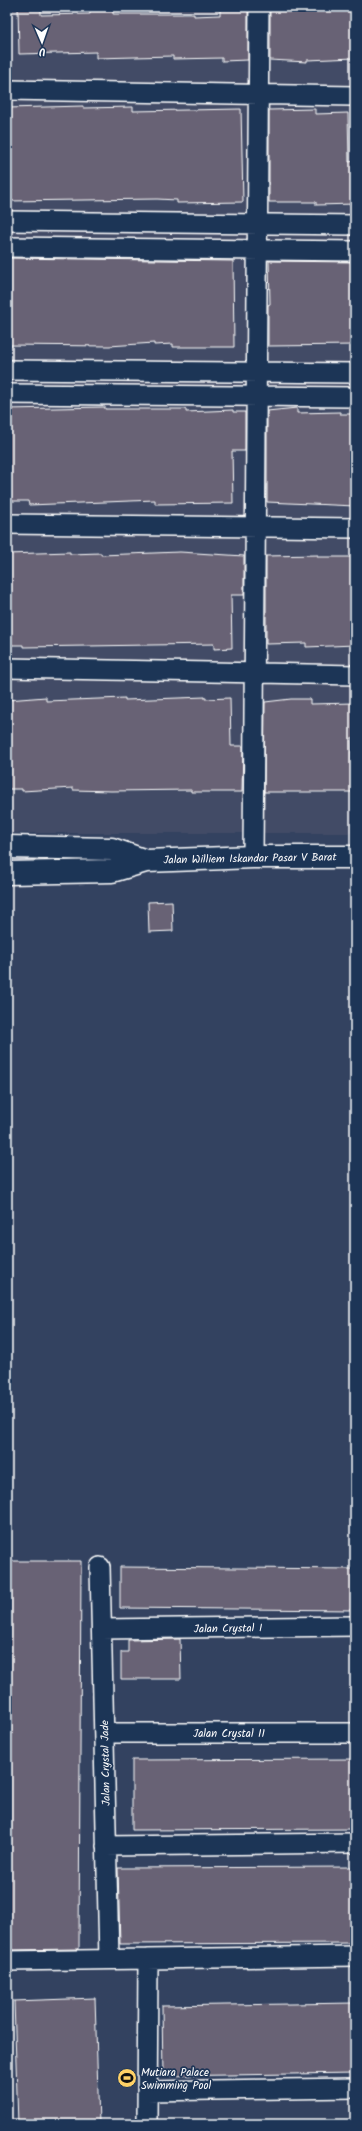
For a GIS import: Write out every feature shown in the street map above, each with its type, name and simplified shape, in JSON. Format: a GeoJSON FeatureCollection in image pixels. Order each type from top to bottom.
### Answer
{"type":"FeatureCollection","features":[{"type":"Feature","properties":{"kind":"street"},"geometry":{"type":"LineString","coordinates":[[253,857],[259,7]]}},
{"type":"Feature","properties":{"kind":"street"},"geometry":{"type":"LineString","coordinates":[[7,90],[355,96]]}},
{"type":"Feature","properties":{"kind":"street"},"geometry":{"type":"LineString","coordinates":[[355,225],[10,221],[10,247],[355,251]]}},
{"type":"Feature","properties":{"kind":"street"},"geometry":{"type":"LineString","coordinates":[[73,248],[74,222]]}},
{"type":"Feature","properties":{"kind":"street"},"geometry":{"type":"LineString","coordinates":[[124,248],[125,223]]}},
{"type":"Feature","properties":{"kind":"street"},"geometry":{"type":"LineString","coordinates":[[173,223],[173,249]]}},
{"type":"Feature","properties":{"kind":"street"},"geometry":{"type":"LineString","coordinates":[[335,225],[335,251]]}},
{"type":"Feature","properties":{"kind":"street"},"geometry":{"type":"LineString","coordinates":[[7,370],[355,373]]}},
{"type":"Feature","properties":{"kind":"street"},"geometry":{"type":"LineString","coordinates":[[7,394],[355,397]]}},
{"type":"Feature","properties":{"kind":"street"},"geometry":{"type":"LineString","coordinates":[[7,524],[355,528]]}},
{"type":"Feature","properties":{"kind":"street"},"geometry":{"type":"LineString","coordinates":[[7,668],[355,675]]}},
{"type":"Feature","properties":{"kind":"street","name":"Jalan Williem Iskandar Pasar V Barat"},"geometry":{"type":"LineString","coordinates":[[7,847],[112,849],[146,860]]}},
{"type":"Feature","properties":{"kind":"street","name":"Jalan Williem Iskandar Pasar V Barat"},"geometry":{"type":"LineString","coordinates":[[7,873],[112,871],[146,860],[253,857],[355,857]]}},
{"type":"Feature","properties":{"kind":"street","name":"Jalan Crystal Jade"},"geometry":{"type":"LineString","coordinates":[[100,1568],[109,1959]]}},
{"type":"Feature","properties":{"kind":"street","name":"Jalan Crystal I"},"geometry":{"type":"LineString","coordinates":[[102,1630],[355,1626]]}},
{"type":"Feature","properties":{"kind":"street","name":"Jalan Crystal II"},"geometry":{"type":"LineString","coordinates":[[104,1733],[355,1733]]}},
{"type":"Feature","properties":{"kind":"street"},"geometry":{"type":"LineString","coordinates":[[106,1846],[355,1843]]}},
{"type":"Feature","properties":{"kind":"street"},"geometry":{"type":"LineString","coordinates":[[7,1961],[355,1956]]}},
{"type":"Feature","properties":{"kind":"street"},"geometry":{"type":"LineString","coordinates":[[147,2124],[148,1959]]}},
{"type":"Feature","properties":{"kind":"street"},"geometry":{"type":"LineString","coordinates":[[147,2091],[355,2088]]}},
{"type":"Feature","properties":{"kind":"shaded area"},"geometry":{"type":"Polygon","coordinates":[[[7,7],[355,7],[355,833],[7,833],[7,7]]]}},
{"type":"Feature","properties":{"kind":"building"},"geometry":{"type":"Polygon","coordinates":[[[18,7],[41,7],[41,15],[90,14],[90,7],[113,7],[113,14],[194,14],[194,16],[220,15],[220,7],[248,7],[248,60],[222,61],[222,58],[173,59],[173,56],[96,58],[96,52],[19,54],[18,7]]]}},
{"type":"Feature","properties":{"kind":"building"},"geometry":{"type":"Polygon","coordinates":[[[270,7],[355,7],[355,58],[307,60],[307,62],[270,60],[270,7]]]}},
{"type":"Feature","properties":{"kind":"building"},"geometry":{"type":"Polygon","coordinates":[[[83,106],[83,108],[133,107],[133,111],[241,109],[243,202],[177,203],[177,200],[157,199],[8,201],[7,108],[83,106]]]}},
{"type":"Feature","properties":{"kind":"building"},"geometry":{"type":"Polygon","coordinates":[[[315,109],[315,114],[348,113],[349,162],[355,161],[355,204],[316,205],[316,202],[269,202],[269,110],[315,109]]]}},
{"type":"Feature","properties":{"kind":"building"},"geometry":{"type":"Polygon","coordinates":[[[7,258],[233,261],[234,347],[173,347],[173,344],[154,345],[154,343],[109,346],[7,345],[7,258]]]}},
{"type":"Feature","properties":{"kind":"building"},"geometry":{"type":"Polygon","coordinates":[[[269,261],[355,262],[355,345],[268,346],[268,305],[270,304],[269,261]]]}},
{"type":"Feature","properties":{"kind":"building"},"geometry":{"type":"Polygon","coordinates":[[[105,407],[105,409],[186,409],[186,412],[233,410],[233,412],[245,412],[245,451],[232,451],[233,503],[155,504],[155,500],[29,505],[28,501],[7,501],[7,409],[105,407]]]}},
{"type":"Feature","properties":{"kind":"building"},"geometry":{"type":"Polygon","coordinates":[[[297,408],[297,413],[340,412],[340,414],[355,414],[355,506],[267,502],[267,411],[297,408]]]}},
{"type":"Feature","properties":{"kind":"building"},"geometry":{"type":"Polygon","coordinates":[[[70,552],[70,554],[101,553],[101,555],[180,552],[244,556],[244,595],[231,595],[232,648],[214,649],[214,644],[23,647],[23,645],[7,645],[7,554],[70,552]]]}},
{"type":"Feature","properties":{"kind":"building"},"geometry":{"type":"Polygon","coordinates":[[[318,555],[318,557],[355,557],[355,645],[306,647],[306,643],[266,644],[266,556],[318,555]]]}},
{"type":"Feature","properties":{"kind":"building"},"geometry":{"type":"Polygon","coordinates":[[[46,697],[46,701],[125,698],[125,700],[205,697],[205,699],[230,698],[231,746],[243,746],[242,792],[191,792],[191,790],[111,791],[73,790],[73,788],[22,791],[22,789],[7,789],[7,700],[46,697]]]}},
{"type":"Feature","properties":{"kind":"building"},"geometry":{"type":"Polygon","coordinates":[[[291,699],[310,699],[310,704],[355,703],[355,738],[351,738],[352,792],[264,792],[265,702],[291,699]]]}},
{"type":"Feature","properties":{"kind":"building"},"geometry":{"type":"Polygon","coordinates":[[[172,901],[173,931],[149,932],[148,902],[172,901]]]}},
{"type":"Feature","properties":{"kind":"building"},"geometry":{"type":"Polygon","coordinates":[[[7,1561],[81,1561],[79,1949],[7,1950],[7,1561]]]}},
{"type":"Feature","properties":{"kind":"building"},"geometry":{"type":"Polygon","coordinates":[[[120,1567],[355,1569],[355,1610],[120,1608],[120,1567]]]}},
{"type":"Feature","properties":{"kind":"building"},"geometry":{"type":"Polygon","coordinates":[[[180,1639],[181,1679],[121,1679],[121,1652],[128,1652],[128,1640],[180,1639]]]}},
{"type":"Feature","properties":{"kind":"building"},"geometry":{"type":"Polygon","coordinates":[[[355,1759],[355,1829],[132,1830],[132,1760],[355,1759]]]}},
{"type":"Feature","properties":{"kind":"building"},"geometry":{"type":"Polygon","coordinates":[[[355,1867],[355,1943],[120,1944],[118,1868],[355,1867]]]}},
{"type":"Feature","properties":{"kind":"building"},"geometry":{"type":"Polygon","coordinates":[[[95,1998],[99,2124],[18,2124],[14,2001],[95,1998]]]}},
{"type":"Feature","properties":{"kind":"building"},"geometry":{"type":"Polygon","coordinates":[[[355,2003],[355,2073],[163,2076],[162,2006],[355,2003]]]}},
{"type":"Feature","properties":{"kind":"place","name":"Mutiara Palace Swimming Pool"},"geometry":{"type":"Point","coordinates":[127,2078]}}]}
